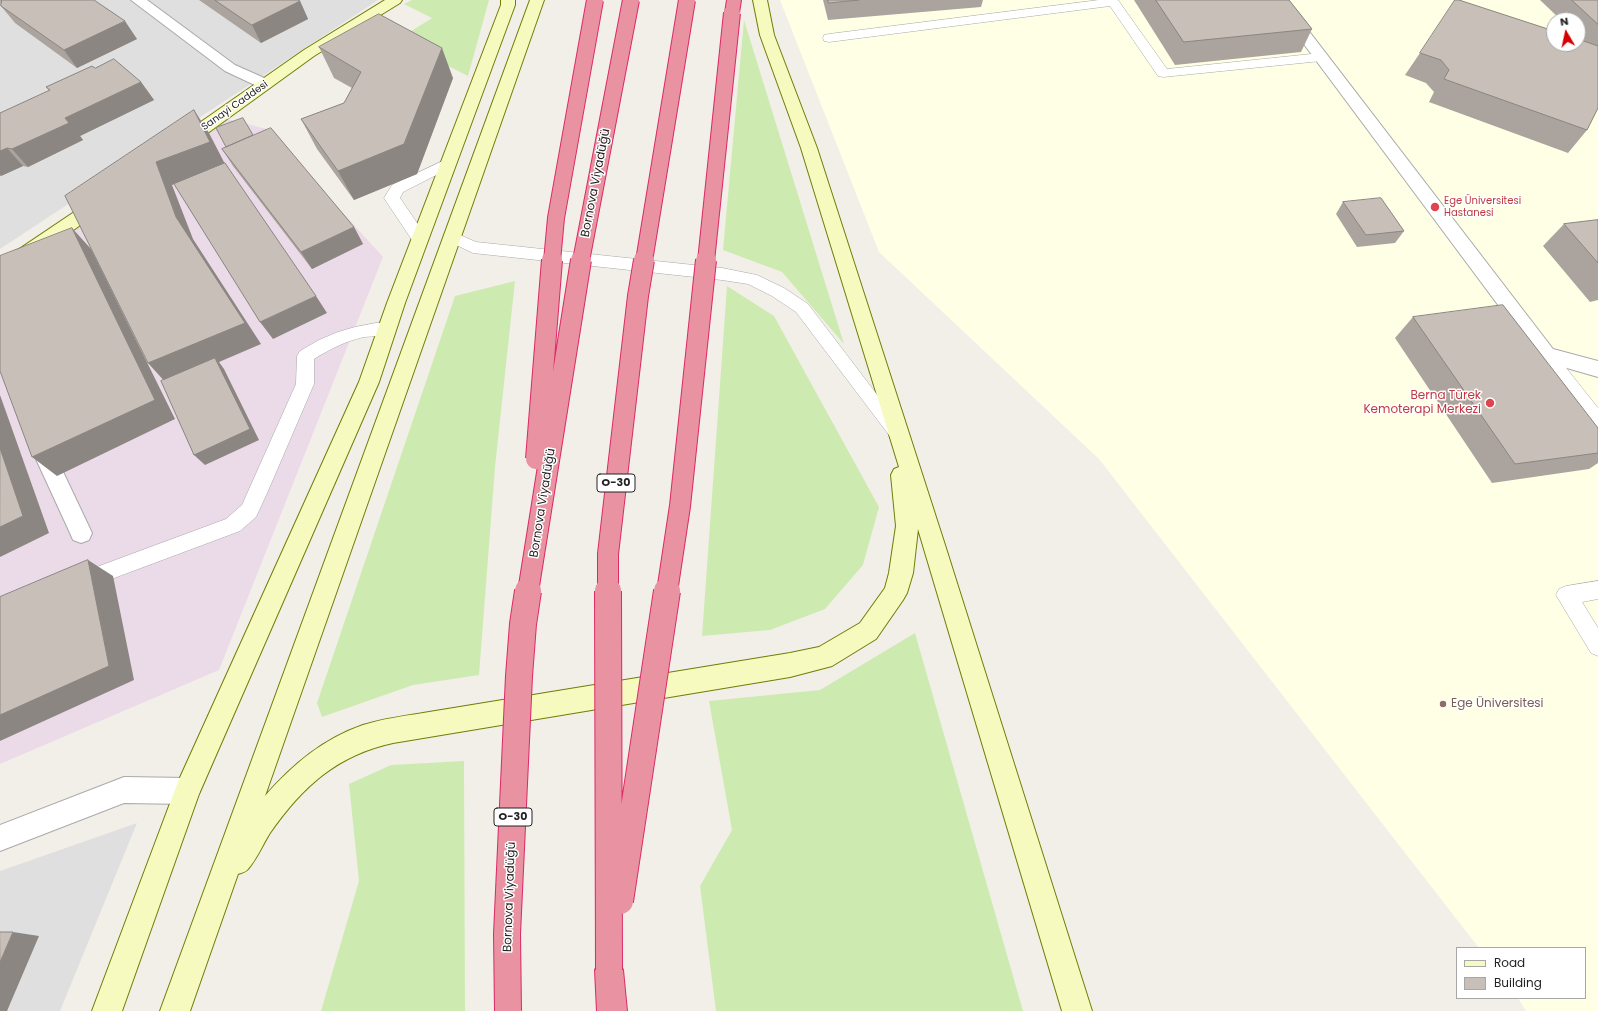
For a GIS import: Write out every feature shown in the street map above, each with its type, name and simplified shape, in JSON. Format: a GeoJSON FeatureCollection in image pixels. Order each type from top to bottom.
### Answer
{"type":"FeatureCollection","features":[{"type":"Feature","properties":{"kind":"highway","name":"O-30"},"geometry":{"type":"LineString","coordinates":[[523,624],[556,218],[595,0]]}},
{"type":"Feature","properties":{"kind":"highway","name":"Bornova Viyadüğü"},"geometry":{"type":"LineString","coordinates":[[508,1011],[508,926],[519,676],[523,624],[585,238],[631,0]]}},
{"type":"Feature","properties":{"kind":"highway","name":"O-30"},"geometry":{"type":"LineString","coordinates":[[612,1011],[609,970],[608,554],[638,296],[687,0]]}},
{"type":"Feature","properties":{"kind":"highway"},"geometry":{"type":"LineString","coordinates":[[609,970],[680,506],[733,6]]}},
{"type":"Feature","properties":{"kind":"street"},"geometry":{"type":"LineString","coordinates":[[138,0],[230,68],[266,84]]}},
{"type":"Feature","properties":{"kind":"street","name":"Sanayi Caddesi"},"geometry":{"type":"LineString","coordinates":[[166,155],[309,53],[395,0]]}},
{"type":"Feature","properties":{"kind":"street"},"geometry":{"type":"LineString","coordinates":[[107,1011],[188,791],[369,382],[387,328],[508,5],[508,0]]}},
{"type":"Feature","properties":{"kind":"street"},"geometry":{"type":"LineString","coordinates":[[175,1011],[207,918],[537,0]]}},
{"type":"Feature","properties":{"kind":"street"},"geometry":{"type":"LineString","coordinates":[[760,0],[767,35],[809,148],[1077,1011]]}},
{"type":"Feature","properties":{"kind":"street"},"geometry":{"type":"LineString","coordinates":[[1278,0],[1546,355],[1598,369]]}},
{"type":"Feature","properties":{"kind":"street"},"geometry":{"type":"LineString","coordinates":[[0,271],[17,261],[114,192]]}},
{"type":"Feature","properties":{"kind":"street"},"geometry":{"type":"LineString","coordinates":[[32,427],[81,533]]}},
{"type":"Feature","properties":{"kind":"street"},"geometry":{"type":"LineString","coordinates":[[207,918],[243,852],[272,807],[306,772],[336,751],[362,738],[422,725],[790,665],[823,658],[868,631],[895,592],[901,573],[907,526],[898,434]]}},
{"type":"Feature","properties":{"kind":"street"},"geometry":{"type":"LineString","coordinates":[[0,838],[124,790],[188,791]]}},
{"type":"Feature","properties":{"kind":"lane"},"geometry":{"type":"LineString","coordinates":[[829,38],[1113,2],[1163,73],[1321,58]]}},
{"type":"Feature","properties":{"kind":"lane"},"geometry":{"type":"LineString","coordinates":[[420,239],[392,198],[397,189],[449,163]]}},
{"type":"Feature","properties":{"kind":"lane"},"geometry":{"type":"LineString","coordinates":[[453,236],[473,247],[714,273],[751,279],[778,292],[802,308],[898,434]]}},
{"type":"Feature","properties":{"kind":"lane"},"geometry":{"type":"LineString","coordinates":[[65,587],[233,525],[249,510],[259,491],[305,384],[306,356],[319,347],[339,337],[371,329],[387,328]]}},
{"type":"Feature","properties":{"kind":"lane"},"geometry":{"type":"LineString","coordinates":[[1546,355],[1598,421]]}},
{"type":"Feature","properties":{"kind":"lane"},"geometry":{"type":"LineString","coordinates":[[1598,590],[1566,595],[1598,646]]}},
{"type":"Feature","properties":{"kind":"shaded area"},"geometry":{"type":"Polygon","coordinates":[[[0,0],[378,0],[0,249],[0,0]]]}},
{"type":"Feature","properties":{"kind":"shaded area","name":"Ege Üniversitesi"},"geometry":{"type":"Polygon","coordinates":[[[780,0],[1598,0],[1598,1011],[1526,1011],[1519,999],[1586,999],[1586,947],[1478,947],[1099,459],[879,252],[780,0]]]}},
{"type":"Feature","properties":{"kind":"shaded area"},"geometry":{"type":"Polygon","coordinates":[[[227,119],[267,129],[383,257],[219,670],[0,764],[0,278],[227,119]]]}},
{"type":"Feature","properties":{"kind":"shaded area"},"geometry":{"type":"Polygon","coordinates":[[[137,823],[60,1011],[0,1011],[0,871],[137,823]]]}},
{"type":"Feature","properties":{"kind":"green space"},"geometry":{"type":"Polygon","coordinates":[[[412,0],[489,0],[468,76],[397,40],[432,18],[404,4],[412,0]]]}},
{"type":"Feature","properties":{"kind":"green space"},"geometry":{"type":"Polygon","coordinates":[[[744,20],[844,344],[782,272],[723,250],[744,20]]]}},
{"type":"Feature","properties":{"kind":"green space"},"geometry":{"type":"Polygon","coordinates":[[[515,281],[495,467],[479,675],[413,685],[322,717],[317,703],[455,296],[515,281]]]}},
{"type":"Feature","properties":{"kind":"green space"},"geometry":{"type":"Polygon","coordinates":[[[727,286],[774,316],[879,507],[863,565],[825,609],[770,630],[702,636],[727,286]]]}},
{"type":"Feature","properties":{"kind":"green space"},"geometry":{"type":"Polygon","coordinates":[[[915,633],[1023,1011],[716,1011],[700,886],[732,830],[709,701],[820,690],[915,633]]]}},
{"type":"Feature","properties":{"kind":"green space"},"geometry":{"type":"Polygon","coordinates":[[[464,761],[465,1011],[321,1011],[359,881],[349,784],[391,765],[464,761]]]}},
{"type":"Feature","properties":{"kind":"building"},"geometry":{"type":"Polygon","coordinates":[[[2,0],[94,0],[125,21],[64,50],[1,6],[2,0]]]}},
{"type":"Feature","properties":{"kind":"building"},"geometry":{"type":"Polygon","coordinates":[[[215,0],[298,0],[300,1],[252,25],[215,0]]]}},
{"type":"Feature","properties":{"kind":"building"},"geometry":{"type":"Polygon","coordinates":[[[828,0],[859,0],[829,3],[828,0]]]}},
{"type":"Feature","properties":{"kind":"building"},"geometry":{"type":"Polygon","coordinates":[[[1156,0],[1289,0],[1312,29],[1184,42],[1156,0]]]}},
{"type":"Feature","properties":{"kind":"building"},"geometry":{"type":"Polygon","coordinates":[[[1455,0],[1459,0],[1546,28],[1546,52],[1586,52],[1586,42],[1598,46],[1598,108],[1587,130],[1444,79],[1449,70],[1441,60],[1420,53],[1455,0]]]}},
{"type":"Feature","properties":{"kind":"building"},"geometry":{"type":"Polygon","coordinates":[[[1572,0],[1598,0],[1598,24],[1586,12],[1572,0]]]}},
{"type":"Feature","properties":{"kind":"building"},"geometry":{"type":"Polygon","coordinates":[[[379,14],[442,48],[404,144],[338,171],[301,119],[344,103],[361,72],[319,47],[379,14]]]}},
{"type":"Feature","properties":{"kind":"building"},"geometry":{"type":"Polygon","coordinates":[[[114,59],[141,82],[65,118],[69,123],[12,149],[7,148],[0,151],[0,113],[50,90],[46,87],[92,66],[95,68],[114,59]]]}},
{"type":"Feature","properties":{"kind":"building"},"geometry":{"type":"Polygon","coordinates":[[[194,110],[210,142],[156,162],[176,217],[245,323],[148,363],[65,196],[194,110]]]}},
{"type":"Feature","properties":{"kind":"building"},"geometry":{"type":"Polygon","coordinates":[[[243,118],[253,135],[226,147],[216,128],[243,118]]]}},
{"type":"Feature","properties":{"kind":"building"},"geometry":{"type":"Polygon","coordinates":[[[271,128],[354,227],[301,252],[222,149],[271,128]]]}},
{"type":"Feature","properties":{"kind":"building"},"geometry":{"type":"Polygon","coordinates":[[[225,163],[316,296],[260,322],[174,184],[225,163]]]}},
{"type":"Feature","properties":{"kind":"building"},"geometry":{"type":"Polygon","coordinates":[[[1381,198],[1404,231],[1366,235],[1343,202],[1381,198]]]}},
{"type":"Feature","properties":{"kind":"building"},"geometry":{"type":"Polygon","coordinates":[[[1598,220],[1598,263],[1564,224],[1598,220]]]}},
{"type":"Feature","properties":{"kind":"building"},"geometry":{"type":"Polygon","coordinates":[[[72,228],[155,400],[32,457],[0,371],[0,256],[72,228]]]}},
{"type":"Feature","properties":{"kind":"building"},"geometry":{"type":"Polygon","coordinates":[[[1503,305],[1598,428],[1598,453],[1515,464],[1413,317],[1503,305]]]}},
{"type":"Feature","properties":{"kind":"building"},"geometry":{"type":"Polygon","coordinates":[[[215,358],[250,429],[194,455],[161,381],[215,358]]]}},
{"type":"Feature","properties":{"kind":"building"},"geometry":{"type":"Polygon","coordinates":[[[0,448],[23,516],[0,527],[0,448]]]}},
{"type":"Feature","properties":{"kind":"building"},"geometry":{"type":"Polygon","coordinates":[[[88,560],[109,666],[0,715],[0,597],[88,560]]]}},
{"type":"Feature","properties":{"kind":"building"},"geometry":{"type":"Polygon","coordinates":[[[0,932],[13,932],[0,962],[0,932]]]}},
{"type":"Feature","properties":{"kind":"place","name":"Ege Üniversitesi Hastanesi"},"geometry":{"type":"Point","coordinates":[1435,207]}},
{"type":"Feature","properties":{"kind":"place","name":"Berna Türek Kemoterapi Merkezi"},"geometry":{"type":"Point","coordinates":[1490,403]}},
{"type":"Feature","properties":{"kind":"place","name":"Ege Üniversitesi"},"geometry":{"type":"Point","coordinates":[1443,704]}}]}
